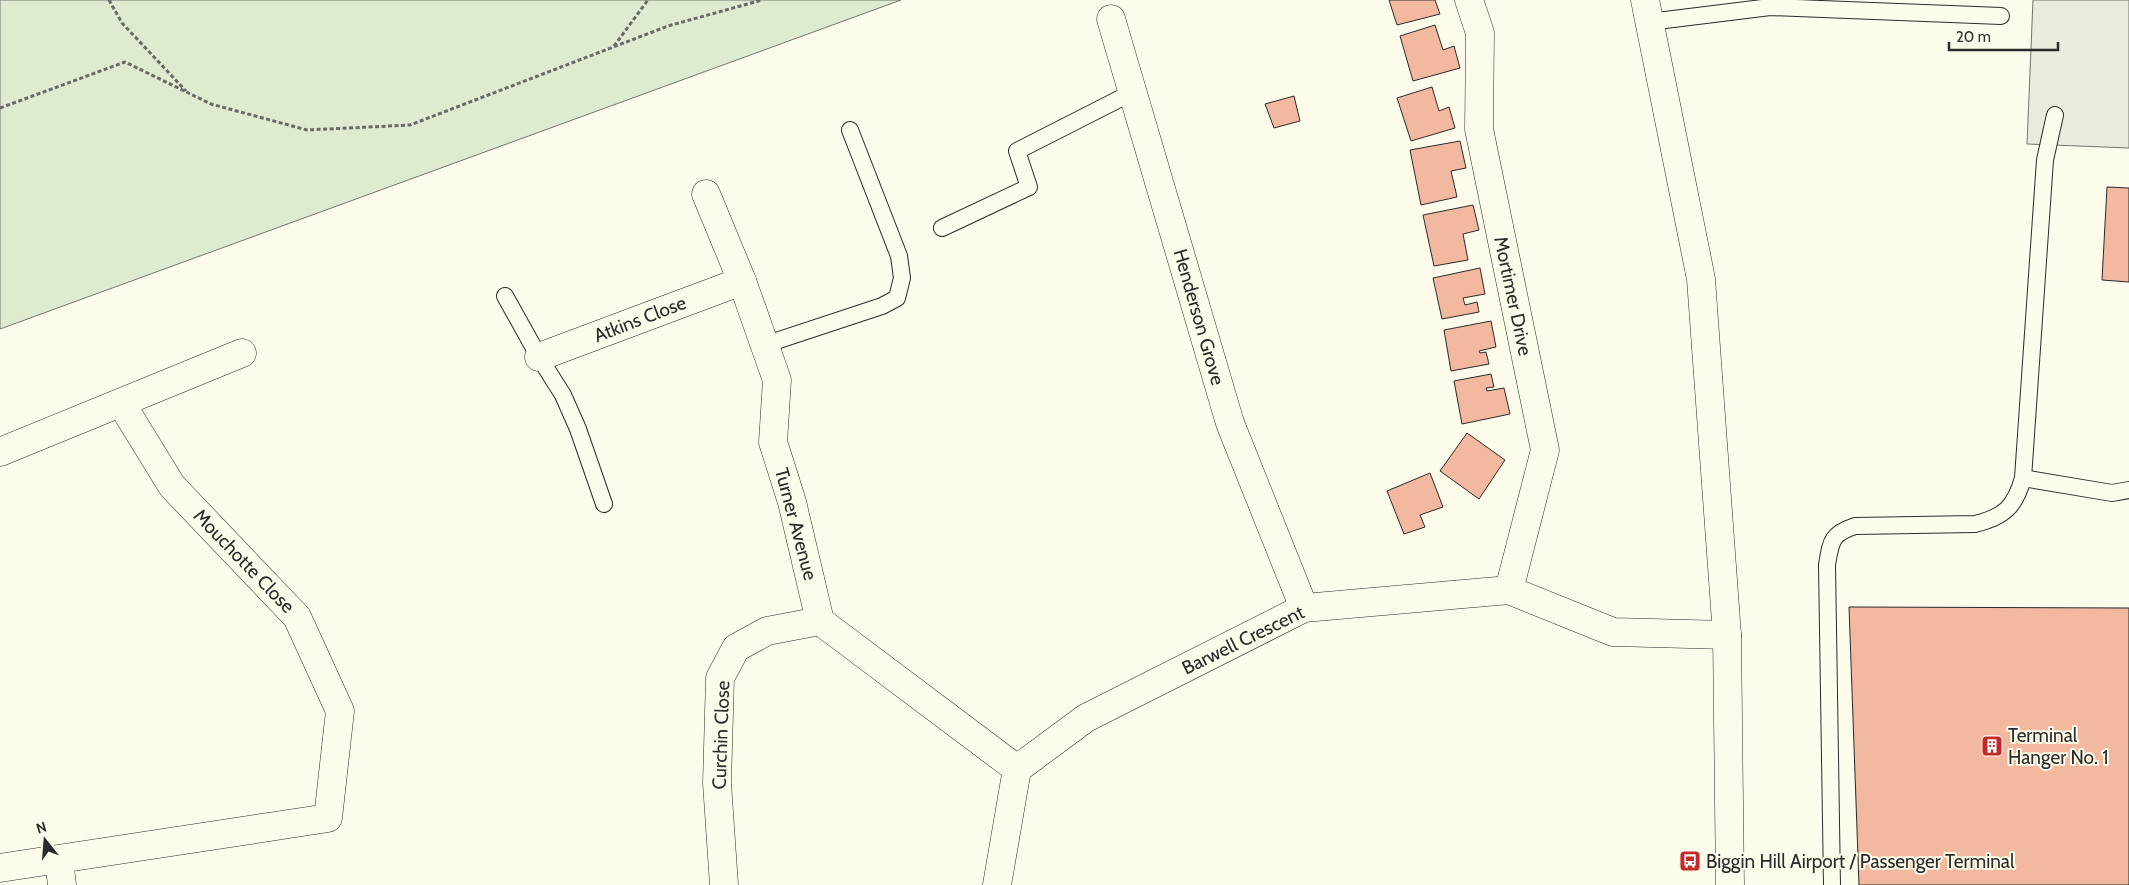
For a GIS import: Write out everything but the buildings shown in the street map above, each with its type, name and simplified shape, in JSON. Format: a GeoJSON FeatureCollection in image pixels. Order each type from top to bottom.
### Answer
{"type":"FeatureCollection","features":[{"type":"Feature","properties":{"kind":"street","name":"Mortimer Drive"},"geometry":{"type":"LineString","coordinates":[[1469,0],[1480,32],[1479,129],[1545,450],[1509,590]]}},
{"type":"Feature","properties":{"kind":"street"},"geometry":{"type":"LineString","coordinates":[[1647,11],[1700,279],[1727,635],[1730,885]]}},
{"type":"Feature","properties":{"kind":"street","name":"Henderson Grove"},"geometry":{"type":"LineString","coordinates":[[1111,20],[1230,423],[1304,608]]}},
{"type":"Feature","properties":{"kind":"street","name":"Turner Avenue"},"geometry":{"type":"LineString","coordinates":[[706,194],[742,281],[777,380],[773,442],[792,502],[820,621]]}},
{"type":"Feature","properties":{"kind":"street","name":"Atkins Close"},"geometry":{"type":"LineString","coordinates":[[539,357],[742,281]]}},
{"type":"Feature","properties":{"kind":"street"},"geometry":{"type":"LineString","coordinates":[[0,452],[242,353]]}},
{"type":"Feature","properties":{"kind":"street","name":"Mouchotte Close"},"geometry":{"type":"LineString","coordinates":[[0,868],[60,873],[328,818],[340,711],[297,617],[172,486],[121,403]]}},
{"type":"Feature","properties":{"kind":"street","name":"Barwell Crescent"},"geometry":{"type":"LineString","coordinates":[[1017,768],[1086,718],[1304,608],[1509,590],[1613,632],[1727,635]]}},
{"type":"Feature","properties":{"kind":"street"},"geometry":{"type":"LineString","coordinates":[[820,621],[1017,768],[997,885]]}},
{"type":"Feature","properties":{"kind":"street","name":"Curchin Close"},"geometry":{"type":"LineString","coordinates":[[724,885],[717,783],[720,678],[736,648],[767,631],[820,621]]}},
{"type":"Feature","properties":{"kind":"lane"},"geometry":{"type":"LineString","coordinates":[[1647,11],[1770,7],[2001,16]]}},
{"type":"Feature","properties":{"kind":"lane"},"geometry":{"type":"LineString","coordinates":[[942,228],[1029,187],[1017,151],[1133,92]]}},
{"type":"Feature","properties":{"kind":"lane"},"geometry":{"type":"LineString","coordinates":[[1832,885],[1827,565],[1831,541],[1841,530],[1855,526],[1975,524],[1993,519],[2009,509],[2019,495],[2023,478],[2045,160],[2055,115]]}},
{"type":"Feature","properties":{"kind":"lane"},"geometry":{"type":"LineString","coordinates":[[764,345],[882,306],[897,298],[902,278],[899,256],[850,130]]}},
{"type":"Feature","properties":{"kind":"lane"},"geometry":{"type":"LineString","coordinates":[[505,296],[563,395],[578,429],[604,504]]}},
{"type":"Feature","properties":{"kind":"lane"},"geometry":{"type":"LineString","coordinates":[[2023,478],[2112,493],[2129,490]]}},
{"type":"Feature","properties":{"kind":"path"},"geometry":{"type":"LineString","coordinates":[[109,0],[122,23],[188,93]]}},
{"type":"Feature","properties":{"kind":"path"},"geometry":{"type":"LineString","coordinates":[[613,47],[648,0]]}},
{"type":"Feature","properties":{"kind":"path"},"geometry":{"type":"LineString","coordinates":[[0,108],[125,62],[211,104],[307,130],[410,125],[668,26],[762,0]]}},
{"type":"Feature","properties":{"kind":"green space"},"geometry":{"type":"Polygon","coordinates":[[[0,0],[901,0],[0,329],[0,0]]]}},
{"type":"Feature","properties":{"kind":"shaded area"},"geometry":{"type":"Polygon","coordinates":[[[2033,0],[2129,0],[2129,148],[2027,144],[2033,0]]]}},
{"type":"Feature","properties":{"kind":"place","name":"Terminal Hanger No. 1"},"geometry":{"type":"Point","coordinates":[1992,746]}},
{"type":"Feature","properties":{"kind":"place","name":"Biggin Hill Airport / Passenger Terminal"},"geometry":{"type":"Point","coordinates":[1690,861]}}]}
